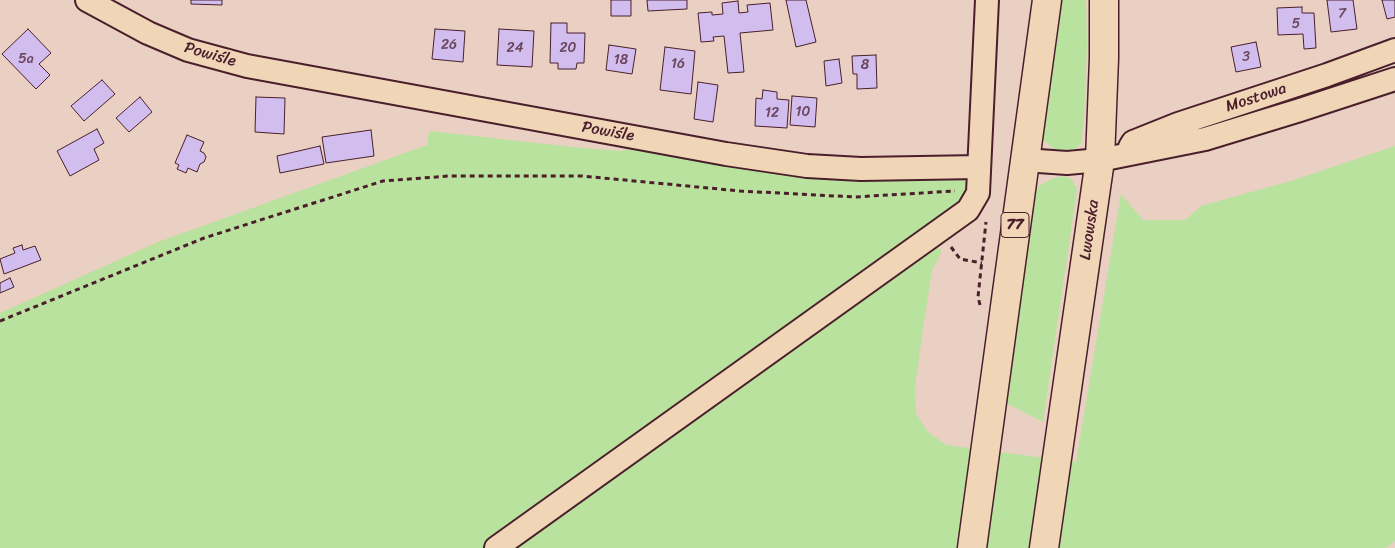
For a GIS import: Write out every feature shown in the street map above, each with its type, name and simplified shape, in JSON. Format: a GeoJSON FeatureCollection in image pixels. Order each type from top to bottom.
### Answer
{"type":"FeatureCollection","features":[{"type":"Feature","properties":{"kind":"main road","name":"77"},"geometry":{"type":"LineString","coordinates":[[972,548],[1047,0]]}},
{"type":"Feature","properties":{"kind":"main road","name":"Lwowska"},"geometry":{"type":"LineString","coordinates":[[1044,548],[1056,458],[1113,158],[1104,58],[1104,0]]}},
{"type":"Feature","properties":{"kind":"street","name":"Powiśle"},"geometry":{"type":"LineString","coordinates":[[87,0],[148,33],[188,50],[247,66],[726,154],[807,166],[861,169],[979,167]]}},
{"type":"Feature","properties":{"kind":"street"},"geometry":{"type":"LineString","coordinates":[[496,548],[968,210],[978,193],[987,0]]}},
{"type":"Feature","properties":{"kind":"street","name":"Mostowa"},"geometry":{"type":"LineString","coordinates":[[1113,158],[1133,142],[1178,124],[1327,75],[1395,50]]}},
{"type":"Feature","properties":{"kind":"street","name":"Mostowa"},"geometry":{"type":"LineString","coordinates":[[1113,158],[1205,139],[1395,78]]}},
{"type":"Feature","properties":{"kind":"street"},"geometry":{"type":"LineString","coordinates":[[1024,160],[1066,163],[1113,158]]}},
{"type":"Feature","properties":{"kind":"path"},"geometry":{"type":"LineString","coordinates":[[0,321],[204,238],[383,180],[449,176],[582,176],[740,191],[855,197],[953,191]]}},
{"type":"Feature","properties":{"kind":"path"},"geometry":{"type":"LineString","coordinates":[[940,230],[960,259],[982,263],[978,297],[980,306],[986,311]]}},
{"type":"Feature","properties":{"kind":"green space"},"geometry":{"type":"Polygon","coordinates":[[[1059,0],[1086,0],[1087,45],[1084,121],[1081,144],[1075,149],[1066,150],[1056,150],[1044,141],[1040,127],[1059,0]]]}},
{"type":"Feature","properties":{"kind":"green space"},"geometry":{"type":"Polygon","coordinates":[[[429,131],[572,147],[622,151],[629,148],[772,172],[825,177],[969,180],[965,202],[907,239],[942,250],[932,271],[915,388],[916,413],[928,432],[946,445],[1076,462],[1121,194],[1143,220],[1185,220],[1201,206],[1294,180],[1395,146],[1395,541],[1386,548],[0,548],[0,313],[158,242],[427,145],[429,131]]]}},
{"type":"Feature","properties":{"kind":"green space"},"geometry":{"type":"Polygon","coordinates":[[[1065,176],[1072,180],[1077,189],[1043,422],[1004,402],[1031,196],[1039,186],[1053,178],[1065,176]]]}},
{"type":"Feature","properties":{"kind":"building"},"geometry":{"type":"Polygon","coordinates":[[[191,0],[222,0],[222,5],[191,4],[191,0]]]}},
{"type":"Feature","properties":{"kind":"building"},"geometry":{"type":"Polygon","coordinates":[[[611,0],[631,0],[631,16],[611,16],[611,0]]]}},
{"type":"Feature","properties":{"kind":"building"},"geometry":{"type":"Polygon","coordinates":[[[647,0],[687,0],[687,9],[648,11],[647,0]]]}},
{"type":"Feature","properties":{"kind":"building"},"geometry":{"type":"Polygon","coordinates":[[[786,0],[806,0],[816,42],[796,47],[786,0]]]}},
{"type":"Feature","properties":{"kind":"building"},"geometry":{"type":"Polygon","coordinates":[[[1327,0],[1353,0],[1357,29],[1331,32],[1327,0]]]}},
{"type":"Feature","properties":{"kind":"building"},"geometry":{"type":"Polygon","coordinates":[[[1382,0],[1395,0],[1395,17],[1387,19],[1382,0]]]}},
{"type":"Feature","properties":{"kind":"building"},"geometry":{"type":"Polygon","coordinates":[[[738,1],[739,13],[748,12],[747,5],[770,3],[773,30],[740,33],[744,72],[728,73],[724,36],[713,37],[714,41],[701,42],[698,13],[712,12],[712,15],[723,14],[722,3],[738,1]]]}},
{"type":"Feature","properties":{"kind":"building"},"geometry":{"type":"Polygon","coordinates":[[[1302,7],[1302,13],[1314,13],[1316,48],[1304,49],[1303,34],[1278,35],[1277,8],[1302,7]]]}},
{"type":"Feature","properties":{"kind":"building"},"geometry":{"type":"Polygon","coordinates":[[[551,23],[567,23],[567,33],[585,33],[584,63],[577,63],[576,69],[558,69],[558,63],[550,63],[551,23]]]}},
{"type":"Feature","properties":{"kind":"building"},"geometry":{"type":"Polygon","coordinates":[[[28,29],[51,53],[39,64],[50,75],[36,89],[2,54],[28,29]]]}},
{"type":"Feature","properties":{"kind":"building"},"geometry":{"type":"Polygon","coordinates":[[[435,29],[465,31],[463,62],[432,59],[435,29]]]}},
{"type":"Feature","properties":{"kind":"building"},"geometry":{"type":"Polygon","coordinates":[[[499,29],[534,31],[532,67],[497,65],[499,29]]]}},
{"type":"Feature","properties":{"kind":"building"},"geometry":{"type":"Polygon","coordinates":[[[1256,42],[1261,67],[1236,72],[1231,47],[1256,42]]]}},
{"type":"Feature","properties":{"kind":"building"},"geometry":{"type":"Polygon","coordinates":[[[609,45],[636,49],[632,74],[606,70],[609,45]]]}},
{"type":"Feature","properties":{"kind":"building"},"geometry":{"type":"Polygon","coordinates":[[[665,47],[695,51],[691,94],[660,90],[665,47]]]}},
{"type":"Feature","properties":{"kind":"building"},"geometry":{"type":"Polygon","coordinates":[[[876,55],[877,88],[857,89],[857,74],[853,74],[852,56],[876,55]]]}},
{"type":"Feature","properties":{"kind":"building"},"geometry":{"type":"Polygon","coordinates":[[[839,59],[842,83],[826,86],[824,61],[839,59]]]}},
{"type":"Feature","properties":{"kind":"building"},"geometry":{"type":"Polygon","coordinates":[[[102,80],[115,94],[84,121],[71,106],[102,80]]]}},
{"type":"Feature","properties":{"kind":"building"},"geometry":{"type":"Polygon","coordinates":[[[698,82],[718,85],[713,122],[694,119],[698,82]]]}},
{"type":"Feature","properties":{"kind":"building"},"geometry":{"type":"Polygon","coordinates":[[[763,90],[777,92],[777,99],[789,100],[787,128],[755,126],[756,98],[762,99],[763,90]]]}},
{"type":"Feature","properties":{"kind":"building"},"geometry":{"type":"Polygon","coordinates":[[[792,96],[817,98],[815,127],[790,125],[792,96]]]}},
{"type":"Feature","properties":{"kind":"building"},"geometry":{"type":"Polygon","coordinates":[[[140,97],[152,112],[129,132],[116,118],[140,97]]]}},
{"type":"Feature","properties":{"kind":"building"},"geometry":{"type":"Polygon","coordinates":[[[256,97],[285,98],[284,134],[255,132],[256,97]]]}},
{"type":"Feature","properties":{"kind":"building"},"geometry":{"type":"Polygon","coordinates":[[[97,129],[104,143],[94,149],[99,160],[70,176],[57,151],[97,129]]]}},
{"type":"Feature","properties":{"kind":"building"},"geometry":{"type":"Polygon","coordinates":[[[371,130],[374,156],[326,163],[322,137],[371,130]]]}},
{"type":"Feature","properties":{"kind":"building"},"geometry":{"type":"Polygon","coordinates":[[[187,135],[204,142],[200,151],[206,157],[204,162],[200,164],[197,172],[188,168],[186,173],[177,169],[179,165],[175,163],[187,135]]]}},
{"type":"Feature","properties":{"kind":"building"},"geometry":{"type":"Polygon","coordinates":[[[320,146],[324,164],[280,173],[277,156],[320,146]]]}},
{"type":"Feature","properties":{"kind":"building"},"geometry":{"type":"Polygon","coordinates":[[[22,245],[23,250],[35,246],[41,260],[4,274],[0,259],[15,253],[13,248],[22,245]]]}},
{"type":"Feature","properties":{"kind":"building"},"geometry":{"type":"Polygon","coordinates":[[[10,278],[14,287],[0,293],[0,283],[10,278]]]}}]}
